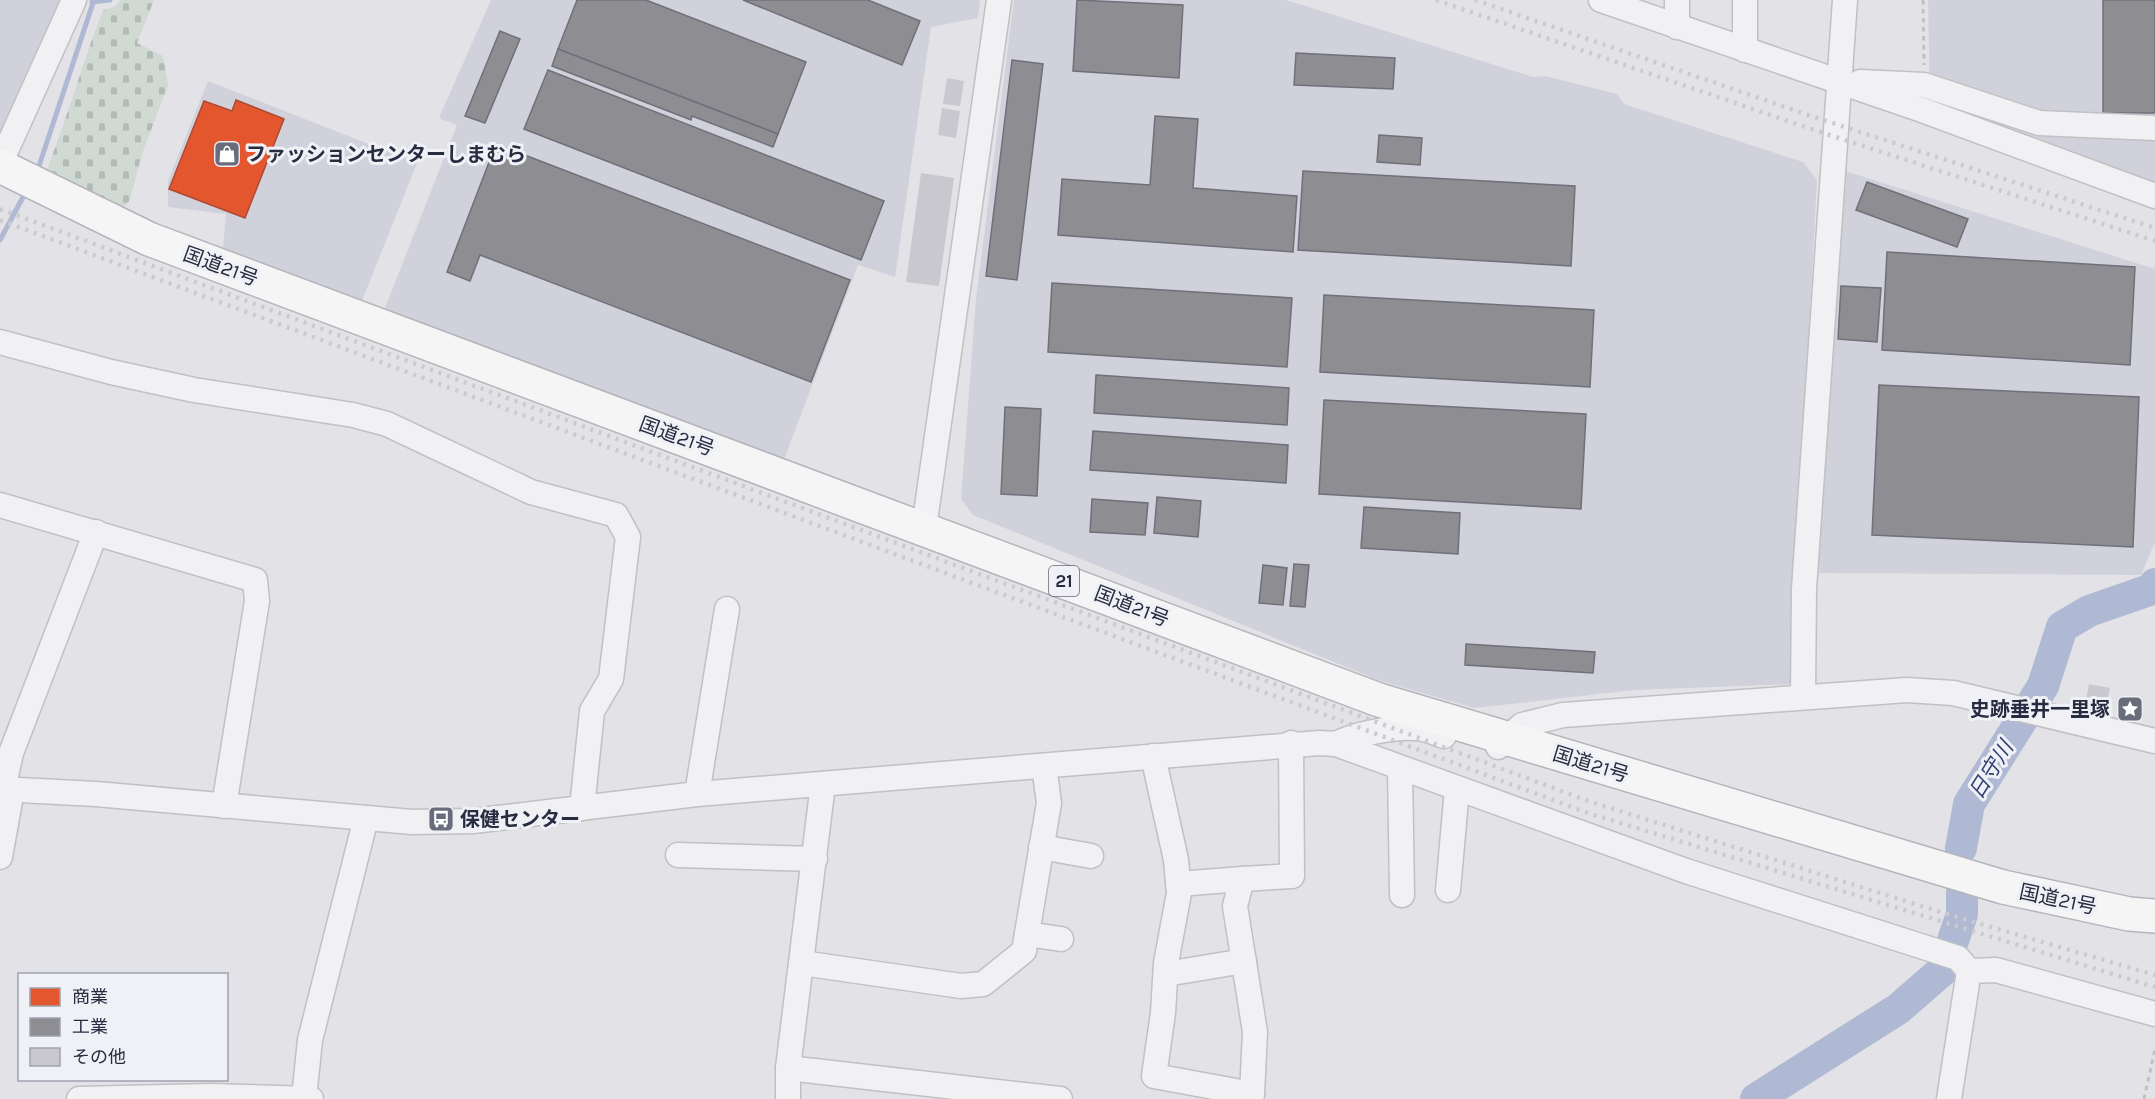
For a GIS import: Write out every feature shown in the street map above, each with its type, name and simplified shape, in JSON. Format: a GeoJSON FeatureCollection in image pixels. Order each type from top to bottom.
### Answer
{"type":"FeatureCollection","features":[{"type":"Feature","properties":{"kind":"highway","name":"国道21号"},"geometry":{"type":"LineString","coordinates":[[0,165],[149,239],[1379,700],[2003,887],[2129,914],[2155,916]]}},
{"type":"Feature","properties":{"kind":"street"},"geometry":{"type":"LineString","coordinates":[[0,165],[74,0]]}},
{"type":"Feature","properties":{"kind":"street"},"geometry":{"type":"LineString","coordinates":[[924,528],[999,0]]}},
{"type":"Feature","properties":{"kind":"street"},"geometry":{"type":"LineString","coordinates":[[1601,0],[1840,82],[2155,196]]}},
{"type":"Feature","properties":{"kind":"street"},"geometry":{"type":"LineString","coordinates":[[1677,0],[1677,27]]}},
{"type":"Feature","properties":{"kind":"street"},"geometry":{"type":"LineString","coordinates":[[1745,0],[1745,50]]}},
{"type":"Feature","properties":{"kind":"street"},"geometry":{"type":"LineString","coordinates":[[1803,696],[1804,589],[1845,0]]}},
{"type":"Feature","properties":{"kind":"street"},"geometry":{"type":"LineString","coordinates":[[1840,82],[1924,85],[2039,123],[2155,128]]}},
{"type":"Feature","properties":{"kind":"street"},"geometry":{"type":"LineString","coordinates":[[0,342],[111,372],[194,390],[353,415],[387,424],[531,492],[616,515],[628,537],[627,549],[611,679],[592,711],[582,808]]}},
{"type":"Feature","properties":{"kind":"street"},"geometry":{"type":"LineString","coordinates":[[0,505],[255,580],[257,601],[225,806]]}},
{"type":"Feature","properties":{"kind":"street"},"geometry":{"type":"LineString","coordinates":[[0,857],[5,790],[12,753],[96,532]]}},
{"type":"Feature","properties":{"kind":"street"},"geometry":{"type":"LineString","coordinates":[[697,794],[727,609]]}},
{"type":"Feature","properties":{"kind":"street"},"geometry":{"type":"LineString","coordinates":[[1336,744],[1354,736],[1418,728],[1492,749],[1500,746],[1522,725],[1563,715],[1907,690],[1953,693],[2155,741]]}},
{"type":"Feature","properties":{"kind":"street"},"geometry":{"type":"LineString","coordinates":[[5,790],[412,822],[473,821],[697,794],[1291,743],[1336,744],[1400,770],[1686,871],[1955,960],[2155,1014]]}},
{"type":"Feature","properties":{"kind":"street"},"geometry":{"type":"LineString","coordinates":[[1178,884],[1292,876],[1291,743]]}},
{"type":"Feature","properties":{"kind":"street"},"geometry":{"type":"LineString","coordinates":[[1153,756],[1179,893],[1166,974],[1154,1076],[1251,1096],[1255,1032],[1235,906],[1242,879]]}},
{"type":"Feature","properties":{"kind":"street"},"geometry":{"type":"LineString","coordinates":[[802,963],[961,987],[983,984],[1016,958],[1024,951],[1049,803],[1044,766]]}},
{"type":"Feature","properties":{"kind":"street"},"geometry":{"type":"LineString","coordinates":[[1400,770],[1402,895]]}},
{"type":"Feature","properties":{"kind":"street"},"geometry":{"type":"LineString","coordinates":[[788,1099],[788,1068],[823,784]]}},
{"type":"Feature","properties":{"kind":"street"},"geometry":{"type":"LineString","coordinates":[[1449,890],[1457,789]]}},
{"type":"Feature","properties":{"kind":"street"},"geometry":{"type":"LineString","coordinates":[[79,1099],[211,1097],[307,1099],[310,1040],[366,818]]}},
{"type":"Feature","properties":{"kind":"street"},"geometry":{"type":"LineString","coordinates":[[1041,847],[1091,856]]}},
{"type":"Feature","properties":{"kind":"street"},"geometry":{"type":"LineString","coordinates":[[678,855],[815,859]]}},
{"type":"Feature","properties":{"kind":"street"},"geometry":{"type":"LineString","coordinates":[[1027,934],[1061,939]]}},
{"type":"Feature","properties":{"kind":"street"},"geometry":{"type":"LineString","coordinates":[[1949,1099],[1955,960]]}},
{"type":"Feature","properties":{"kind":"street"},"geometry":{"type":"LineString","coordinates":[[1166,974],[1244,961]]}},
{"type":"Feature","properties":{"kind":"street"},"geometry":{"type":"LineString","coordinates":[[788,1068],[962,1093],[1060,1099]]}},
{"type":"Feature","properties":{"kind":"path"},"geometry":{"type":"LineString","coordinates":[[1923,0],[1924,85]]}},
{"type":"Feature","properties":{"kind":"path"},"geometry":{"type":"LineString","coordinates":[[2144,1099],[2155,1049]]}},
{"type":"Feature","properties":{"kind":"shaded area"},"geometry":{"type":"Polygon","coordinates":[[[0,0],[64,0],[0,140],[0,0]]]}},
{"type":"Feature","properties":{"kind":"shaded area"},"geometry":{"type":"Polygon","coordinates":[[[491,0],[980,0],[978,18],[931,27],[895,277],[858,265],[784,459],[383,313],[457,125],[439,118],[491,0]]]}},
{"type":"Feature","properties":{"kind":"shaded area"},"geometry":{"type":"Polygon","coordinates":[[[1014,0],[1286,0],[1533,77],[1545,76],[1617,94],[1624,104],[1803,162],[1817,180],[1795,602],[1796,684],[1634,690],[1474,708],[1378,680],[973,515],[961,499],[976,299],[1014,0]]]}},
{"type":"Feature","properties":{"kind":"shaded area"},"geometry":{"type":"Polygon","coordinates":[[[1928,0],[2155,0],[2155,187],[1930,101],[1928,0]]]}},
{"type":"Feature","properties":{"kind":"shaded area"},"geometry":{"type":"Polygon","coordinates":[[[208,81],[417,163],[361,303],[223,249],[226,214],[168,207],[168,181],[208,81]]]}},
{"type":"Feature","properties":{"kind":"shaded area"},"geometry":{"type":"Polygon","coordinates":[[[1842,170],[2155,269],[2155,542],[2141,575],[1816,573],[1842,170]]]}},
{"type":"Feature","properties":{"kind":"green space"},"geometry":{"type":"Polygon","coordinates":[[[121,0],[154,0],[137,43],[163,56],[168,85],[142,154],[130,200],[122,210],[46,172],[103,10],[114,7],[121,0]]]}},
{"type":"Feature","properties":{"kind":"building: 商業","name":"ファッションセンターしまむら"},"geometry":{"type":"Polygon","coordinates":[[[236,100],[284,119],[245,218],[169,189],[204,101],[232,111],[236,100]]]}},
{"type":"Feature","properties":{"kind":"building: 工業"},"geometry":{"type":"Polygon","coordinates":[[[577,0],[646,0],[806,62],[778,134],[558,49],[577,0]]]}},
{"type":"Feature","properties":{"kind":"building: 工業"},"geometry":{"type":"Polygon","coordinates":[[[743,0],[868,0],[920,21],[902,65],[743,0]]]}},
{"type":"Feature","properties":{"kind":"building: 工業"},"geometry":{"type":"Polygon","coordinates":[[[1077,0],[1183,5],[1179,78],[1073,71],[1077,0]]]}},
{"type":"Feature","properties":{"kind":"building: 工業"},"geometry":{"type":"Polygon","coordinates":[[[2103,0],[2155,0],[2155,113],[2103,113],[2103,0]]]}},
{"type":"Feature","properties":{"kind":"building: 工業"},"geometry":{"type":"Polygon","coordinates":[[[500,31],[520,39],[485,123],[465,116],[500,31]]]}},
{"type":"Feature","properties":{"kind":"building: 工業"},"geometry":{"type":"Polygon","coordinates":[[[558,49],[778,134],[773,147],[692,116],[691,120],[552,66],[558,49]]]}},
{"type":"Feature","properties":{"kind":"building: 工業"},"geometry":{"type":"Polygon","coordinates":[[[1296,53],[1395,58],[1393,89],[1294,85],[1296,53]]]}},
{"type":"Feature","properties":{"kind":"building: 工業"},"geometry":{"type":"Polygon","coordinates":[[[1012,60],[1043,64],[1017,280],[986,276],[1012,60]]]}},
{"type":"Feature","properties":{"kind":"building: 工業"},"geometry":{"type":"Polygon","coordinates":[[[548,70],[884,201],[861,260],[524,129],[548,70]]]}},
{"type":"Feature","properties":{"kind":"building: 工業"},"geometry":{"type":"Polygon","coordinates":[[[1155,116],[1198,119],[1193,188],[1297,196],[1293,252],[1058,235],[1062,179],[1150,185],[1155,116]]]}},
{"type":"Feature","properties":{"kind":"building: 工業"},"geometry":{"type":"Polygon","coordinates":[[[1379,135],[1422,138],[1420,165],[1377,162],[1379,135]]]}},
{"type":"Feature","properties":{"kind":"building: 工業"},"geometry":{"type":"Polygon","coordinates":[[[496,144],[850,280],[811,382],[480,255],[470,281],[447,272],[496,144]]]}},
{"type":"Feature","properties":{"kind":"building: 工業"},"geometry":{"type":"Polygon","coordinates":[[[1303,171],[1575,186],[1571,266],[1298,250],[1303,171]]]}},
{"type":"Feature","properties":{"kind":"building: 工業"},"geometry":{"type":"Polygon","coordinates":[[[1867,182],[1968,219],[1957,247],[1856,210],[1867,182]]]}},
{"type":"Feature","properties":{"kind":"building: 工業"},"geometry":{"type":"Polygon","coordinates":[[[1887,252],[2135,267],[2130,365],[1882,350],[1887,252]]]}},
{"type":"Feature","properties":{"kind":"building: 工業"},"geometry":{"type":"Polygon","coordinates":[[[1052,283],[1292,298],[1287,367],[1048,352],[1052,283]]]}},
{"type":"Feature","properties":{"kind":"building: 工業"},"geometry":{"type":"Polygon","coordinates":[[[1841,286],[1881,288],[1877,342],[1838,339],[1841,286]]]}},
{"type":"Feature","properties":{"kind":"building: 工業"},"geometry":{"type":"Polygon","coordinates":[[[1324,295],[1594,310],[1590,387],[1320,372],[1324,295]]]}},
{"type":"Feature","properties":{"kind":"building: 工業"},"geometry":{"type":"Polygon","coordinates":[[[1096,375],[1289,388],[1287,425],[1094,413],[1096,375]]]}},
{"type":"Feature","properties":{"kind":"building: 工業"},"geometry":{"type":"Polygon","coordinates":[[[1879,385],[2139,397],[2133,547],[1872,535],[1879,385]]]}},
{"type":"Feature","properties":{"kind":"building: 工業"},"geometry":{"type":"Polygon","coordinates":[[[1324,400],[1586,414],[1581,509],[1319,494],[1324,400]]]}},
{"type":"Feature","properties":{"kind":"building: 工業"},"geometry":{"type":"Polygon","coordinates":[[[1005,407],[1041,409],[1037,496],[1001,494],[1005,407]]]}},
{"type":"Feature","properties":{"kind":"building: 工業"},"geometry":{"type":"Polygon","coordinates":[[[1093,431],[1288,445],[1286,483],[1090,470],[1093,431]]]}},
{"type":"Feature","properties":{"kind":"building: 工業"},"geometry":{"type":"Polygon","coordinates":[[[1157,497],[1201,501],[1198,537],[1154,533],[1157,497]]]}},
{"type":"Feature","properties":{"kind":"building: 工業"},"geometry":{"type":"Polygon","coordinates":[[[1092,499],[1148,503],[1145,535],[1090,532],[1092,499]]]}},
{"type":"Feature","properties":{"kind":"building: 工業"},"geometry":{"type":"Polygon","coordinates":[[[1364,507],[1460,513],[1458,554],[1361,548],[1364,507]]]}},
{"type":"Feature","properties":{"kind":"building: 工業"},"geometry":{"type":"Polygon","coordinates":[[[1294,564],[1309,565],[1305,607],[1290,606],[1294,564]]]}},
{"type":"Feature","properties":{"kind":"building: 工業"},"geometry":{"type":"Polygon","coordinates":[[[1263,565],[1287,568],[1283,605],[1259,603],[1263,565]]]}},
{"type":"Feature","properties":{"kind":"building: 工業"},"geometry":{"type":"Polygon","coordinates":[[[1466,644],[1595,652],[1593,673],[1465,665],[1466,644]]]}},
{"type":"Feature","properties":{"kind":"building: その他"},"geometry":{"type":"Polygon","coordinates":[[[947,78],[964,81],[960,106],[943,104],[947,78]]]}},
{"type":"Feature","properties":{"kind":"building: その他"},"geometry":{"type":"Polygon","coordinates":[[[942,108],[960,111],[956,138],[938,135],[942,108]]]}},
{"type":"Feature","properties":{"kind":"building: その他"},"geometry":{"type":"Polygon","coordinates":[[[921,173],[954,178],[939,286],[906,282],[921,173]]]}},
{"type":"Feature","properties":{"kind":"building: その他"},"geometry":{"type":"Polygon","coordinates":[[[2089,684],[2110,688],[2105,713],[2084,709],[2089,684]]]}},
{"type":"Feature","properties":{"kind":"waterway"},"geometry":{"type":"LineString","coordinates":[[39,166],[94,0]]}},
{"type":"Feature","properties":{"kind":"waterway"},"geometry":{"type":"LineString","coordinates":[[92,2],[110,0]]}},
{"type":"Feature","properties":{"kind":"waterway"},"geometry":{"type":"LineString","coordinates":[[0,240],[23,197]]}},
{"type":"Feature","properties":{"kind":"waterway","name":"日守川"},"geometry":{"type":"LineString","coordinates":[[1961,848],[1969,804],[2043,686],[2062,627],[2089,611],[2152,589],[2155,584]]}},
{"type":"Feature","properties":{"kind":"waterway","name":"日守川"},"geometry":{"type":"LineString","coordinates":[[1756,1099],[1898,1009],[1943,970],[1962,914],[1962,892]]}},
{"type":"Feature","properties":{"kind":"railway"},"geometry":{"type":"LineString","coordinates":[[1436,0],[1805,127],[2155,241]]}},
{"type":"Feature","properties":{"kind":"railway"},"geometry":{"type":"LineString","coordinates":[[1475,0],[1811,116],[2155,228]]}},
{"type":"Feature","properties":{"kind":"railway"},"geometry":{"type":"LineString","coordinates":[[0,209],[1591,802],[1950,915],[2155,975]]}},
{"type":"Feature","properties":{"kind":"railway"},"geometry":{"type":"LineString","coordinates":[[0,220],[1588,813],[2155,987]]}},
{"type":"Feature","properties":{"kind":"place","name":"ファッションセンターしまむら"},"geometry":{"type":"Point","coordinates":[227,154]}},
{"type":"Feature","properties":{"kind":"place","name":"史跡垂井一里塚"},"geometry":{"type":"Point","coordinates":[2130,709]}},
{"type":"Feature","properties":{"kind":"place","name":"保健センター"},"geometry":{"type":"Point","coordinates":[441,819]}}]}
